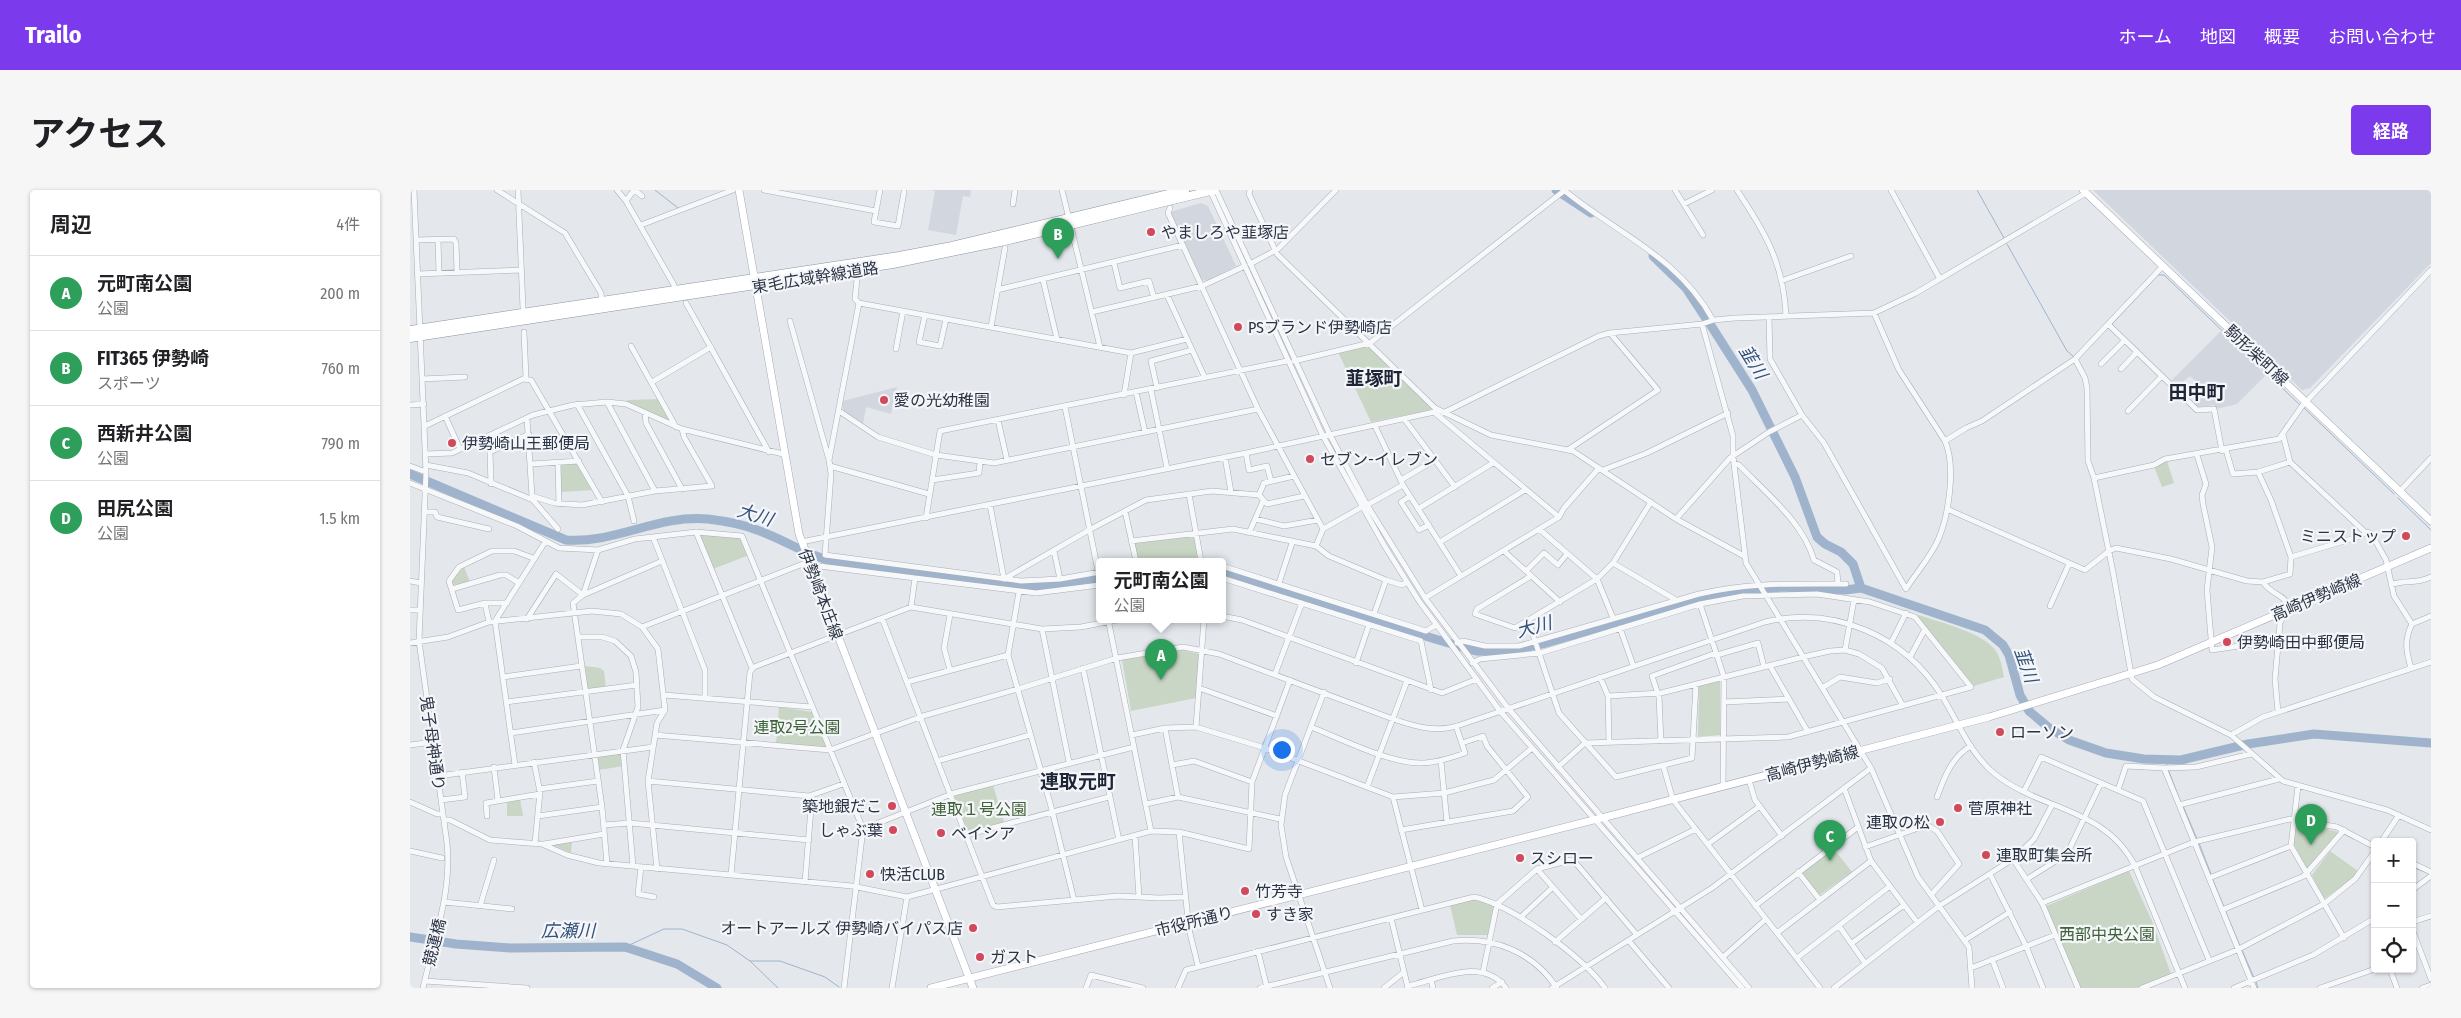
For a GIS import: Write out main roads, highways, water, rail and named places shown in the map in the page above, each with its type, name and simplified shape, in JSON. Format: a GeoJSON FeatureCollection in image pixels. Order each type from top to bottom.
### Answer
{"type":"FeatureCollection","features":[{"type":"Feature","properties":{"kind":"highway","name":"東毛広域幹線道路"},"geometry":{"type":"LineString","coordinates":[[410,330],[420,333],[755,283],[1005,241],[1185,190]]}},
{"type":"Feature","properties":{"kind":"highway","name":"東毛広域幹線道路"},"geometry":{"type":"LineString","coordinates":[[1069,222],[1212,190]]}},
{"type":"Feature","properties":{"kind":"highway","name":"東毛広域幹線道路"},"geometry":{"type":"LineString","coordinates":[[410,338],[420,333],[602,302],[755,283]]}},
{"type":"Feature","properties":{"kind":"main road","name":"伊勢崎本庄線"},"geometry":{"type":"LineString","coordinates":[[739,190],[794,516],[802,545],[973,988]]}},
{"type":"Feature","properties":{"kind":"main road","name":"駒形柴町線"},"geometry":{"type":"LineString","coordinates":[[2084,191],[2431,522]]}},
{"type":"Feature","properties":{"kind":"main road","name":"高崎伊勢崎線"},"geometry":{"type":"LineString","coordinates":[[1599,819],[1959,725],[2130,674],[2212,643],[2431,548]]}},
{"type":"Feature","properties":{"kind":"main road","name":"市役所通り"},"geometry":{"type":"LineString","coordinates":[[931,988],[1599,819]]}},
{"type":"Feature","properties":{"kind":"waterway"},"geometry":{"type":"LineString","coordinates":[[655,190],[678,208]]}},
{"type":"Feature","properties":{"kind":"waterway","name":"韮川"},"geometry":{"type":"LineString","coordinates":[[1556,190],[1591,213]]}},
{"type":"Feature","properties":{"kind":"waterway"},"geometry":{"type":"LineString","coordinates":[[1977,190],[2004,238]]}},
{"type":"Feature","properties":{"kind":"waterway"},"geometry":{"type":"LineString","coordinates":[[2007,244],[2067,351],[2074,357]]}},
{"type":"Feature","properties":{"kind":"waterway","name":"韮川"},"geometry":{"type":"LineString","coordinates":[[1653,256],[1686,288],[1707,320]]}},
{"type":"Feature","properties":{"kind":"waterway"},"geometry":{"type":"LineString","coordinates":[[2111,325],[2158,275],[2164,275],[2301,406]]}},
{"type":"Feature","properties":{"kind":"waterway","name":"韮川"},"geometry":{"type":"LineString","coordinates":[[1710,324],[1752,390],[1795,477],[1817,537],[1825,544],[1841,552],[1853,564],[1861,588]]}},
{"type":"Feature","properties":{"kind":"waterway"},"geometry":{"type":"LineString","coordinates":[[2078,358],[2108,328]]}},
{"type":"Feature","properties":{"kind":"waterway"},"geometry":{"type":"LineString","coordinates":[[2304,408],[2394,494]]}},
{"type":"Feature","properties":{"kind":"waterway","name":"大川"},"geometry":{"type":"LineString","coordinates":[[410,474],[566,540],[602,538],[672,521],[708,519],[751,528],[827,560],[838,562],[982,582],[1035,586],[1055,586],[1096,579]]}},
{"type":"Feature","properties":{"kind":"waterway"},"geometry":{"type":"LineString","coordinates":[[2398,498],[2431,530]]}},
{"type":"Feature","properties":{"kind":"waterway","name":"大川"},"geometry":{"type":"LineString","coordinates":[[1226,573],[1476,651],[1503,652],[1546,643],[1703,598],[1782,587],[1845,590],[1861,588],[1985,630],[2003,645],[2009,655],[2020,695],[2029,711],[2048,727],[2069,740],[2106,753],[2144,759],[2181,760],[2248,744],[2314,734],[2431,743]]}},
{"type":"Feature","properties":{"kind":"waterway","name":"韮川"},"geometry":{"type":"LineString","coordinates":[[2166,760],[2167,765]]}},
{"type":"Feature","properties":{"kind":"waterway"},"geometry":{"type":"LineString","coordinates":[[2168,769],[2181,803]]}},
{"type":"Feature","properties":{"kind":"waterway"},"geometry":{"type":"LineString","coordinates":[[2183,806],[2197,839]]}},
{"type":"Feature","properties":{"kind":"waterway"},"geometry":{"type":"LineString","coordinates":[[2346,835],[2354,839]]}},
{"type":"Feature","properties":{"kind":"waterway"},"geometry":{"type":"LineString","coordinates":[[2199,843],[2211,874]]}},
{"type":"Feature","properties":{"kind":"waterway"},"geometry":{"type":"LineString","coordinates":[[2416,869],[2425,872]]}},
{"type":"Feature","properties":{"kind":"waterway"},"geometry":{"type":"LineString","coordinates":[[2212,878],[2224,907]]}},
{"type":"Feature","properties":{"kind":"waterway"},"geometry":{"type":"LineString","coordinates":[[2225,910],[2240,946]]}},
{"type":"Feature","properties":{"kind":"waterway"},"geometry":{"type":"LineString","coordinates":[[625,947],[664,929],[682,929],[727,945],[750,961],[780,961],[825,977],[839,987]]}},
{"type":"Feature","properties":{"kind":"waterway","name":"広瀬川"},"geometry":{"type":"LineString","coordinates":[[410,937],[456,944],[510,948],[625,947],[677,964],[717,988]]}},
{"type":"Feature","properties":{"kind":"waterway"},"geometry":{"type":"LineString","coordinates":[[2242,950],[2254,978]]}},
{"type":"Feature","properties":{"kind":"waterway"},"geometry":{"type":"LineString","coordinates":[[750,961],[778,988]]}},
{"type":"Feature","properties":{"kind":"waterway"},"geometry":{"type":"LineString","coordinates":[[2256,982],[2258,988]]}},
{"type":"Feature","properties":{"kind":"place","name":"やましろや韮塚店"},"geometry":{"type":"Point","coordinates":[1151,232]}},
{"type":"Feature","properties":{"kind":"place","name":"FIT365 伊勢崎"},"geometry":{"type":"Point","coordinates":[1058,259]}},
{"type":"Feature","properties":{"kind":"place","name":"PSブランド伊勢崎店"},"geometry":{"type":"Point","coordinates":[1238,327]}},
{"type":"Feature","properties":{"kind":"place","name":"愛の光幼稚園"},"geometry":{"type":"Point","coordinates":[884,400]}},
{"type":"Feature","properties":{"kind":"place","name":"伊勢崎山王郵便局"},"geometry":{"type":"Point","coordinates":[452,443]}},
{"type":"Feature","properties":{"kind":"place","name":"セブン-イレブン"},"geometry":{"type":"Point","coordinates":[1310,459]}},
{"type":"Feature","properties":{"kind":"place","name":"ミニストップ"},"geometry":{"type":"Point","coordinates":[2406,536]}},
{"type":"Feature","properties":{"kind":"place","name":"伊勢崎田中郵便局"},"geometry":{"type":"Point","coordinates":[2227,642]}},
{"type":"Feature","properties":{"kind":"place","name":"元町南公園"},"geometry":{"type":"Point","coordinates":[1161,680]}},
{"type":"Feature","properties":{"kind":"place","name":"ローソン"},"geometry":{"type":"Point","coordinates":[2000,732]}},
{"type":"Feature","properties":{"kind":"place","name":"築地銀だこ"},"geometry":{"type":"Point","coordinates":[892,806]}},
{"type":"Feature","properties":{"kind":"place","name":"菅原神社"},"geometry":{"type":"Point","coordinates":[1958,808]}},
{"type":"Feature","properties":{"kind":"place","name":"連取の松"},"geometry":{"type":"Point","coordinates":[1940,822]}},
{"type":"Feature","properties":{"kind":"place","name":"しゃぶ葉"},"geometry":{"type":"Point","coordinates":[893,830]}},
{"type":"Feature","properties":{"kind":"place","name":"ベイシア"},"geometry":{"type":"Point","coordinates":[941,833]}},
{"type":"Feature","properties":{"kind":"place","name":"田尻公園"},"geometry":{"type":"Point","coordinates":[2311,845]}},
{"type":"Feature","properties":{"kind":"place","name":"連取町集会所"},"geometry":{"type":"Point","coordinates":[1986,855]}},
{"type":"Feature","properties":{"kind":"place","name":"スシロー"},"geometry":{"type":"Point","coordinates":[1520,858]}},
{"type":"Feature","properties":{"kind":"place","name":"西新井公園"},"geometry":{"type":"Point","coordinates":[1830,861]}},
{"type":"Feature","properties":{"kind":"place","name":"快活CLUB"},"geometry":{"type":"Point","coordinates":[870,874]}},
{"type":"Feature","properties":{"kind":"place","name":"竹芳寺"},"geometry":{"type":"Point","coordinates":[1245,891]}},
{"type":"Feature","properties":{"kind":"place","name":"すき家"},"geometry":{"type":"Point","coordinates":[1256,914]}},
{"type":"Feature","properties":{"kind":"place","name":"オートアールズ 伊勢崎バイパス店"},"geometry":{"type":"Point","coordinates":[973,928]}},
{"type":"Feature","properties":{"kind":"place","name":"ガスト"},"geometry":{"type":"Point","coordinates":[980,957]}},
{"type":"Feature","properties":{"kind":"district","name":"韮塚町"},"geometry":{"type":"Point","coordinates":[1374,378]}},
{"type":"Feature","properties":{"kind":"district","name":"田中町"},"geometry":{"type":"Point","coordinates":[2197,392]}},
{"type":"Feature","properties":{"kind":"district","name":"連取元町"},"geometry":{"type":"Point","coordinates":[1078,781]}},
{"type":"Feature","properties":{"kind":"park label","name":"連取2号公園"},"geometry":{"type":"Point","coordinates":[797,727]}},
{"type":"Feature","properties":{"kind":"park label","name":"連取１号公園"},"geometry":{"type":"Point","coordinates":[979,809]}},
{"type":"Feature","properties":{"kind":"park label","name":"西部中央公園"},"geometry":{"type":"Point","coordinates":[2107,934]}}]}
